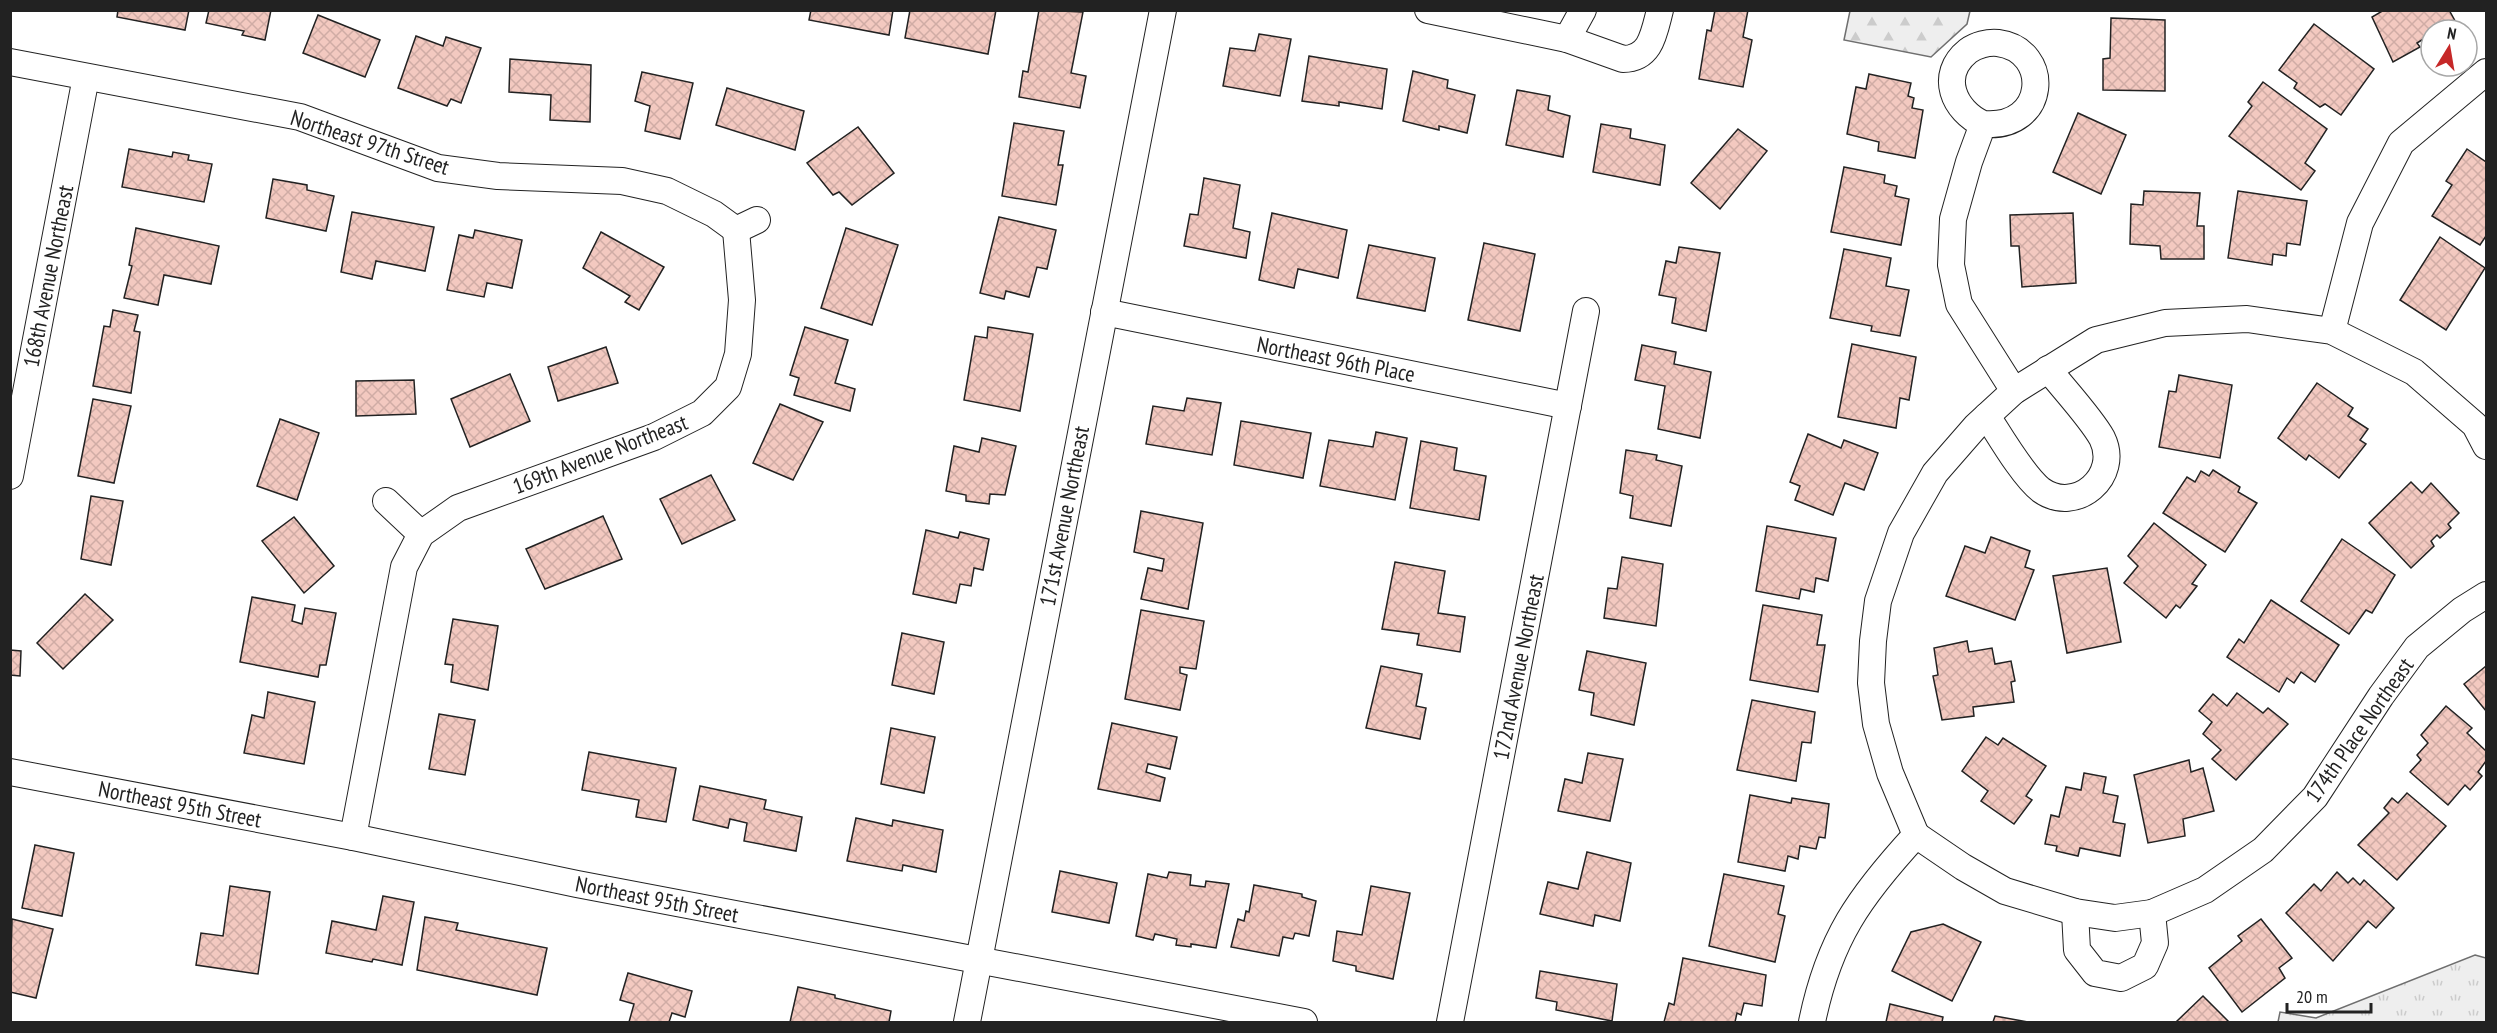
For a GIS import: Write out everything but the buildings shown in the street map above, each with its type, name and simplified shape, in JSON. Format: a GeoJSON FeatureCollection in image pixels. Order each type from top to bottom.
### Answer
{"type":"FeatureCollection","features":[{"type":"Feature","properties":{"kind":"street","name":"171st Avenue Northeast"},"geometry":{"type":"LineString","coordinates":[[967,1023],[1163,10]]}},
{"type":"Feature","properties":{"kind":"street"},"geometry":{"type":"LineString","coordinates":[[1428,10],[1567,39],[1623,59],[1638,57],[1648,47],[1660,10]]}},
{"type":"Feature","properties":{"kind":"street"},"geometry":{"type":"LineString","coordinates":[[1567,39],[1583,10]]}},
{"type":"Feature","properties":{"kind":"street","name":"Northeast 97th Street"},"geometry":{"type":"LineString","coordinates":[[10,62],[300,117],[438,168],[498,176],[622,181],[667,192],[714,214],[746,225]]}},
{"type":"Feature","properties":{"kind":"street"},"geometry":{"type":"LineString","coordinates":[[2332,331],[2360,223],[2400,143],[2487,72]]}},
{"type":"Feature","properties":{"kind":"street","name":"168th Avenue Northeast"},"geometry":{"type":"LineString","coordinates":[[10,476],[86,77]]}},
{"type":"Feature","properties":{"kind":"street"},"geometry":{"type":"LineString","coordinates":[[1983,124],[1969,162],[1953,219],[1951,265],[1959,304],[2014,391]]}},
{"type":"Feature","properties":{"kind":"street","name":"169th Avenue Northeast"},"geometry":{"type":"LineString","coordinates":[[353,837],[404,567],[421,534],[458,508],[654,437],[702,413],[728,387],[738,354],[746,225]]}},
{"type":"Feature","properties":{"kind":"street","name":"Northeast 96th Place"},"geometry":{"type":"LineString","coordinates":[[1104,312],[1568,406]]}},
{"type":"Feature","properties":{"kind":"street","name":"172nd Avenue Northeast"},"geometry":{"type":"LineString","coordinates":[[1450,1023],[1586,312]]}},
{"type":"Feature","properties":{"kind":"street"},"geometry":{"type":"LineString","coordinates":[[1812,1023],[1819,986],[1836,942],[1856,905],[1878,876],[1916,835],[1890,773],[1876,724],[1871,683],[1878,601],[1902,533],[1935,473],[1987,416],[2014,391],[2096,340],[2165,323],[2247,320],[2332,331],[2414,372],[2475,425],[2487,446]]}},
{"type":"Feature","properties":{"kind":"street"},"geometry":{"type":"LineString","coordinates":[[1987,416],[2040,489],[2061,498],[2083,495],[2092,489],[2105,470],[2105,448],[2101,437],[2048,369]]}},
{"type":"Feature","properties":{"kind":"street"},"geometry":{"type":"LineString","coordinates":[[386,501],[421,534]]}},
{"type":"Feature","properties":{"kind":"street","name":"174th Place Northeast"},"geometry":{"type":"LineString","coordinates":[[1916,835],[1963,867],[2005,891],[2075,912],[2115,918],[2152,913],[2205,890],[2263,850],[2315,797],[2381,696],[2417,647],[2462,610],[2487,595]]}},
{"type":"Feature","properties":{"kind":"street","name":"Northeast 95th Street"},"geometry":{"type":"LineString","coordinates":[[10,772],[353,837],[577,884],[1304,1023]]}},
{"type":"Feature","properties":{"kind":"street"},"geometry":{"type":"LineString","coordinates":[[2075,912],[2078,950],[2095,973],[2121,978],[2145,966],[2155,943],[2152,913]]}},
{"type":"Feature","properties":{"kind":"green space"},"geometry":{"type":"Polygon","coordinates":[[[1850,10],[1970,11],[1967,24],[1931,57],[1844,40],[1850,10]]]}},
{"type":"Feature","properties":{"kind":"green space"},"geometry":{"type":"Polygon","coordinates":[[[2475,955],[2486,958],[2486,1022],[2278,1022],[2280,1012],[2316,1018],[2475,955]]]}}]}
